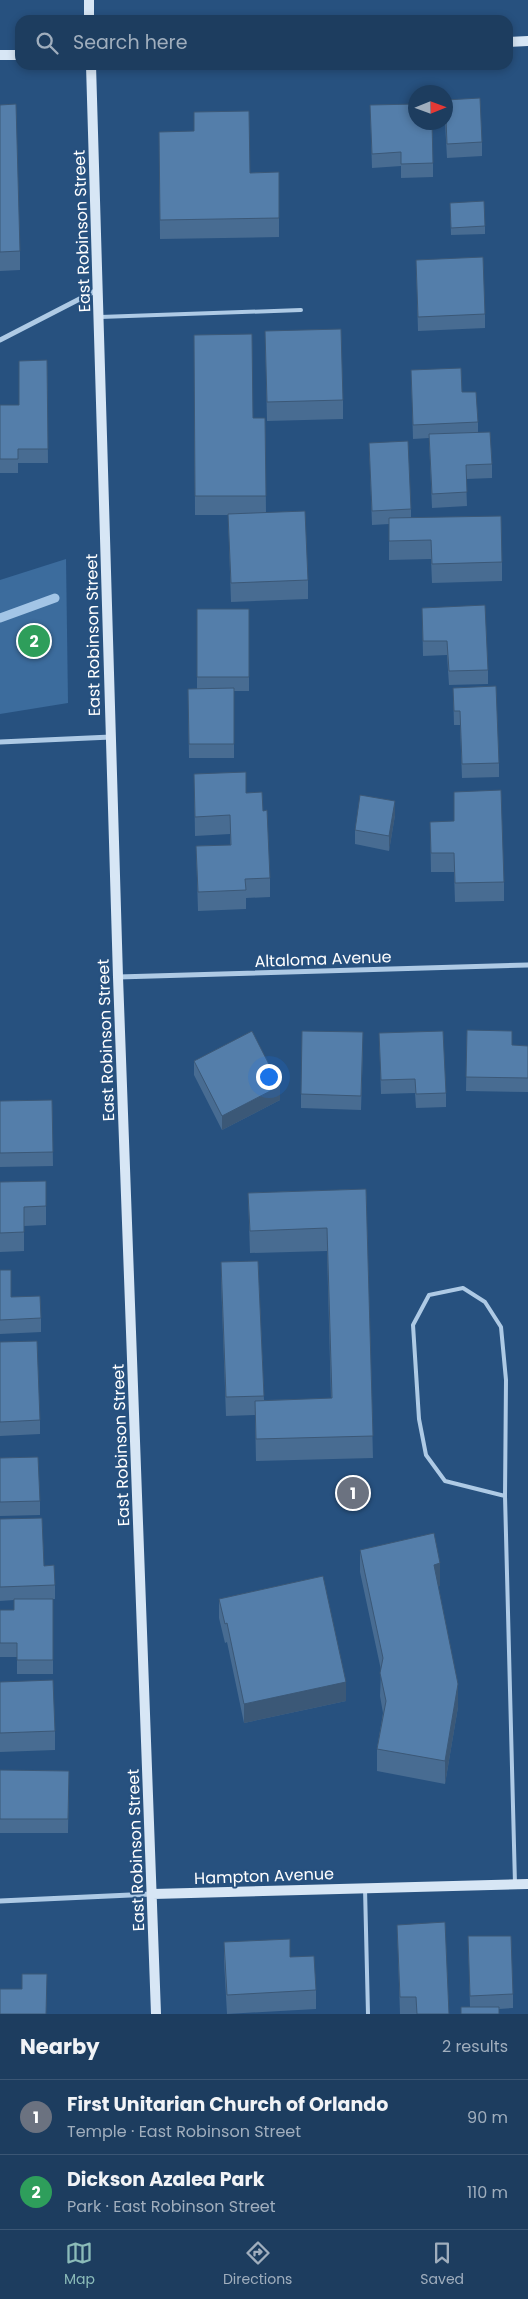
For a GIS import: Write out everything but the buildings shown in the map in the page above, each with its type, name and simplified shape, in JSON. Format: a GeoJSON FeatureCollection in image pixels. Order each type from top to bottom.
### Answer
{"type":"FeatureCollection","features":[{"type":"Feature","properties":{"kind":"main road"},"geometry":{"type":"LineString","coordinates":[[89,0],[89,15]]}},
{"type":"Feature","properties":{"kind":"main road"},"geometry":{"type":"LineString","coordinates":[[513,42],[528,41]]}},
{"type":"Feature","properties":{"kind":"main road"},"geometry":{"type":"LineString","coordinates":[[0,55],[15,55]]}},
{"type":"Feature","properties":{"kind":"main road","name":"East Robinson Street"},"geometry":{"type":"LineString","coordinates":[[91,70],[100,317],[118,977],[156,2014]]}},
{"type":"Feature","properties":{"kind":"main road","name":"Hampton Avenue"},"geometry":{"type":"LineString","coordinates":[[153,1894],[528,1884]]}},
{"type":"Feature","properties":{"kind":"street"},"geometry":{"type":"LineString","coordinates":[[0,340],[99,289]]}},
{"type":"Feature","properties":{"kind":"street"},"geometry":{"type":"LineString","coordinates":[[0,742],[111,737]]}},
{"type":"Feature","properties":{"kind":"street","name":"Altaloma Avenue"},"geometry":{"type":"LineString","coordinates":[[118,977],[528,965]]}},
{"type":"Feature","properties":{"kind":"street","name":"Hampton Avenue"},"geometry":{"type":"LineString","coordinates":[[0,1901],[153,1894]]}},
{"type":"Feature","properties":{"kind":"lane"},"geometry":{"type":"LineString","coordinates":[[100,317],[301,310]]}},
{"type":"Feature","properties":{"kind":"lane"},"geometry":{"type":"LineString","coordinates":[[505,1496],[445,1481],[426,1455],[419,1419],[414,1325],[429,1295],[463,1288],[485,1302],[501,1326],[506,1380],[505,1496],[515,1884]]}},
{"type":"Feature","properties":{"kind":"lane"},"geometry":{"type":"LineString","coordinates":[[365,1888],[368,2014]]}},
{"type":"Feature","properties":{"kind":"shaded area"},"geometry":{"type":"Polygon","coordinates":[[[66,559],[68,703],[0,714],[0,580],[66,559]]]}},
{"type":"Feature","properties":{"kind":"waterway"},"geometry":{"type":"LineString","coordinates":[[0,618],[55,598]]}},
{"type":"Feature","properties":{"kind":"place","name":"Dickson Azalea Park"},"geometry":{"type":"Point","coordinates":[34,641]}},
{"type":"Feature","properties":{"kind":"place","name":"First Unitarian Church of Orlando"},"geometry":{"type":"Point","coordinates":[353,1493]}}]}
